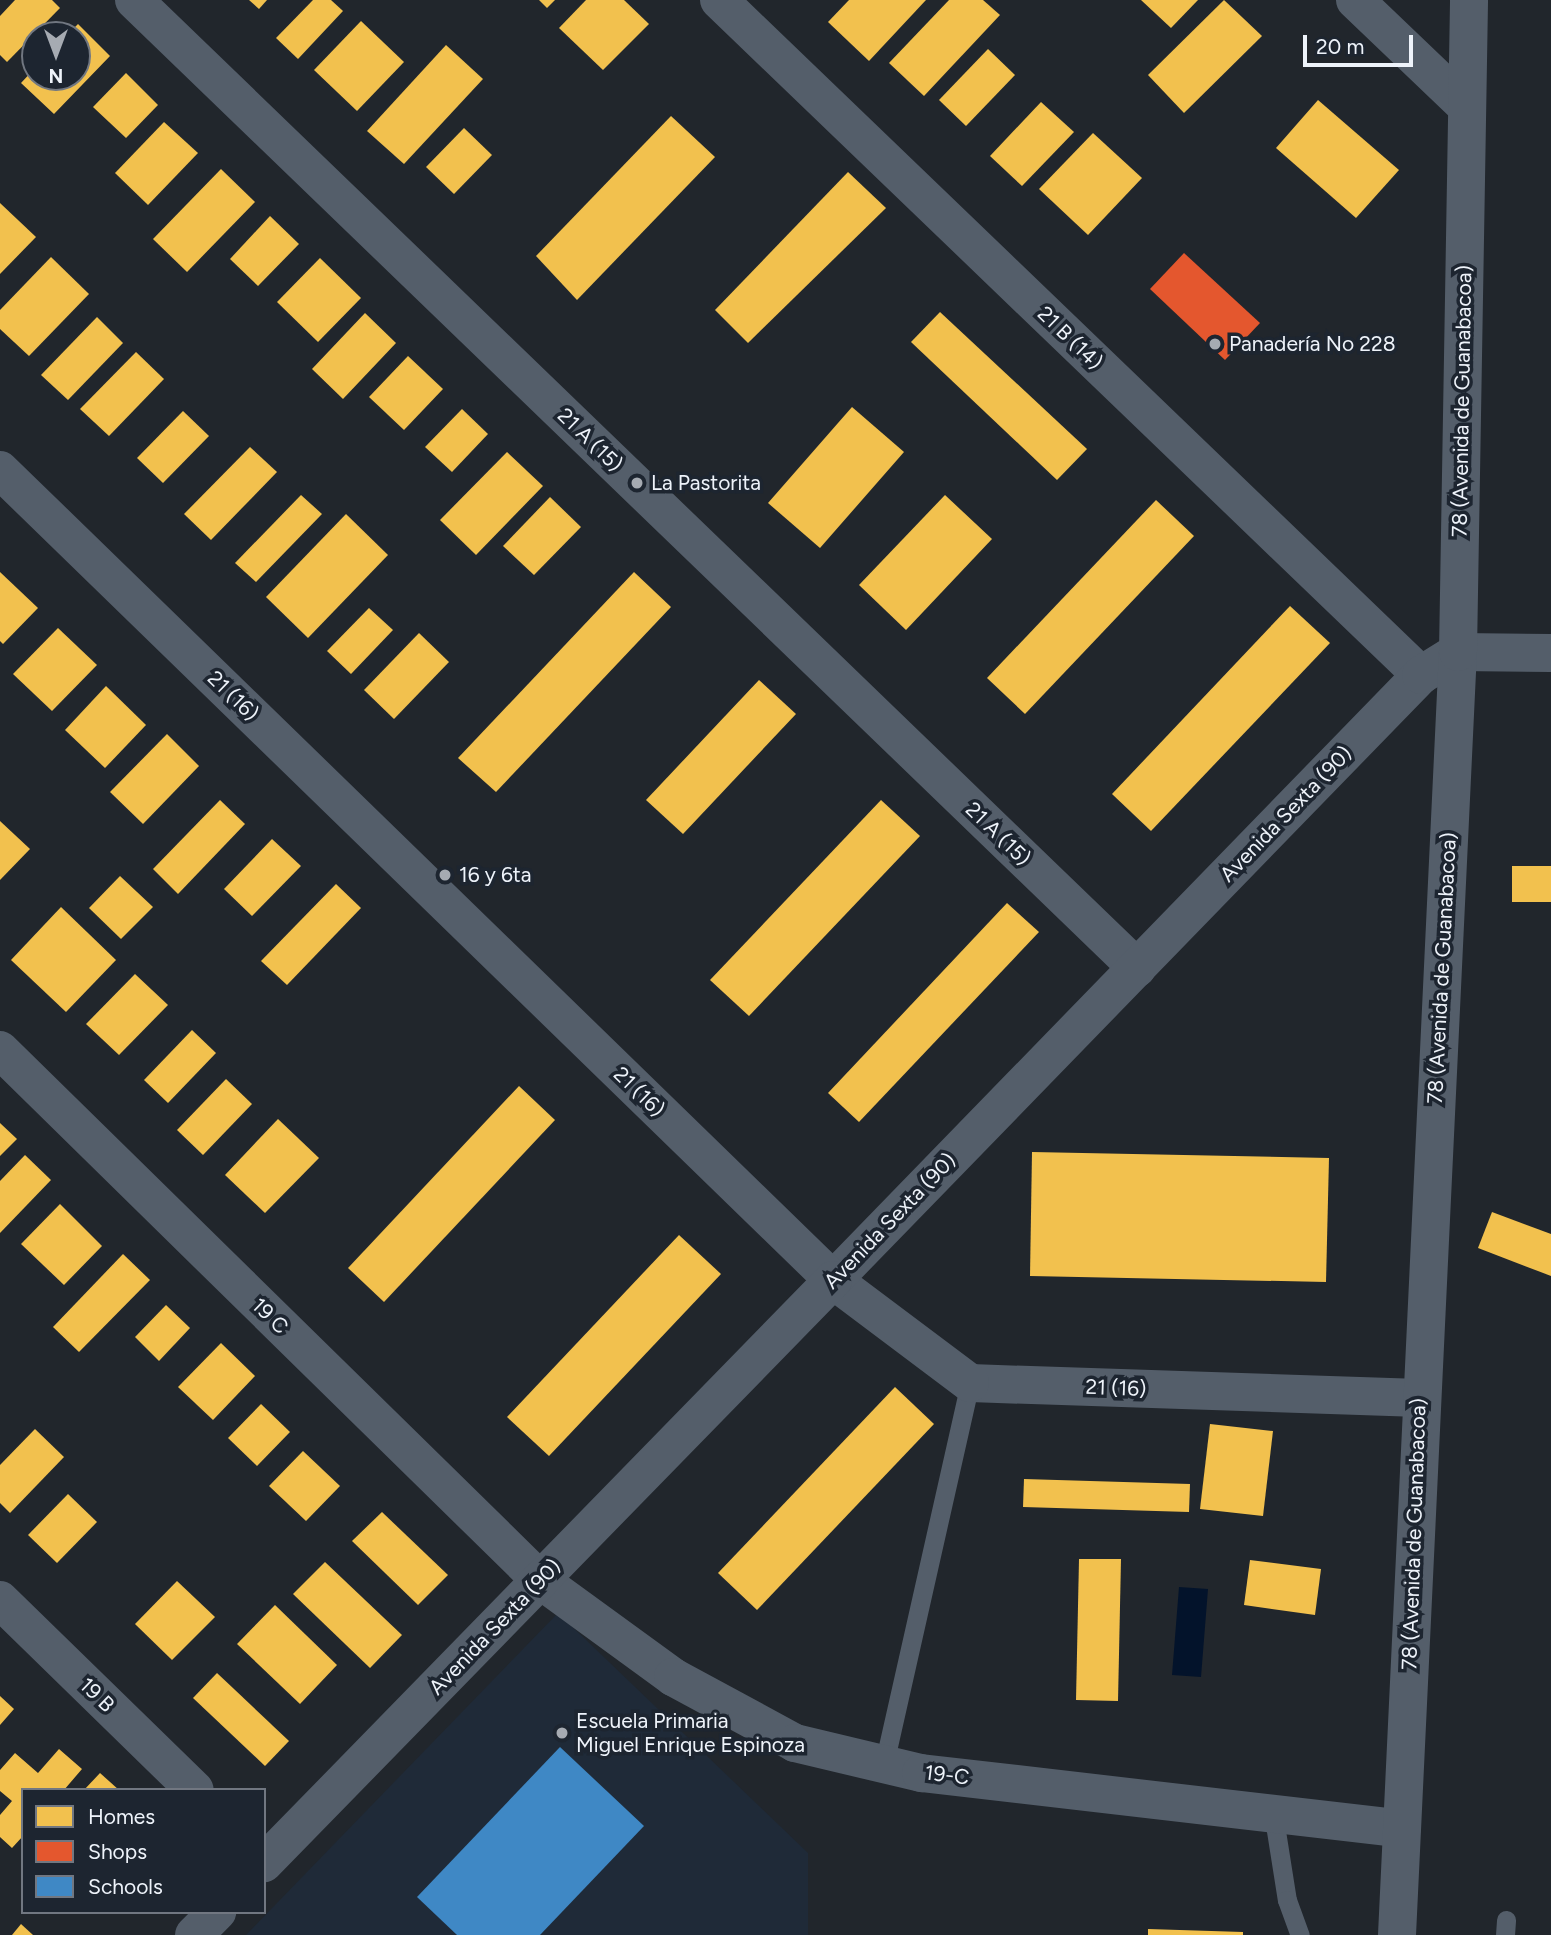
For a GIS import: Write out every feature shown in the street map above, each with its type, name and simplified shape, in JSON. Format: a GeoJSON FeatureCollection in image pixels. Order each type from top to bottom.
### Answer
{"type":"FeatureCollection","features":[{"type":"Feature","properties":{"kind":"street","name":"21 A (15)"},"geometry":{"type":"LineString","coordinates":[[134,0],[1137,968]]}},
{"type":"Feature","properties":{"kind":"street","name":"21 B (14)"},"geometry":{"type":"LineString","coordinates":[[719,0],[1421,675]]}},
{"type":"Feature","properties":{"kind":"street"},"geometry":{"type":"LineString","coordinates":[[1355,0],[1466,106]]}},
{"type":"Feature","properties":{"kind":"street","name":"78 (Avenida de Guanabacoa)"},"geometry":{"type":"LineString","coordinates":[[1397,1935],[1420,1398],[1458,652],[1469,0]]}},
{"type":"Feature","properties":{"kind":"street","name":"21 (16)"},"geometry":{"type":"LineString","coordinates":[[0,470],[833,1280],[970,1383],[1420,1398]]}},
{"type":"Feature","properties":{"kind":"street","name":"Avenida Sexta (90)"},"geometry":{"type":"LineString","coordinates":[[266,1859],[1421,675],[1458,652]]}},
{"type":"Feature","properties":{"kind":"street"},"geometry":{"type":"LineString","coordinates":[[1458,652],[1551,653]]}},
{"type":"Feature","properties":{"kind":"street","name":"19 C"},"geometry":{"type":"LineString","coordinates":[[0,1050],[540,1580]]}},
{"type":"Feature","properties":{"kind":"street","name":"19-C"},"geometry":{"type":"LineString","coordinates":[[540,1580],[673,1677],[795,1743],[921,1773],[1402,1829]]}},
{"type":"Feature","properties":{"kind":"street","name":"19 B"},"geometry":{"type":"LineString","coordinates":[[0,1600],[193,1788]]}},
{"type":"Feature","properties":{"kind":"street"},"geometry":{"type":"LineString","coordinates":[[194,1935],[214,1914]]}},
{"type":"Feature","properties":{"kind":"lane"},"geometry":{"type":"LineString","coordinates":[[884,1764],[970,1383]]}},
{"type":"Feature","properties":{"kind":"lane"},"geometry":{"type":"LineString","coordinates":[[1273,1812],[1287,1900],[1300,1935]]}},
{"type":"Feature","properties":{"kind":"shaded area","name":"Escuela Primaria Miguel Enrique Espinoza"},"geometry":{"type":"Polygon","coordinates":[[[558,1613],[808,1853],[808,1935],[246,1935],[558,1613]]]}},
{"type":"Feature","properties":{"kind":"water"},"geometry":{"type":"Polygon","coordinates":[[[1179,1587],[1208,1589],[1201,1677],[1172,1675],[1179,1587]]]}},
{"type":"Feature","properties":{"kind":"building: Homes"},"geometry":{"type":"Polygon","coordinates":[[[15,0],[52,0],[60,8],[47,21],[21,21],[21,48],[7,62],[0,55],[0,16],[15,0]]]}},
{"type":"Feature","properties":{"kind":"building: Homes"},"geometry":{"type":"Polygon","coordinates":[[[249,0],[267,0],[259,9],[249,0]]]}},
{"type":"Feature","properties":{"kind":"building: Homes"},"geometry":{"type":"Polygon","coordinates":[[[313,0],[331,0],[343,11],[298,59],[276,38],[313,0]]]}},
{"type":"Feature","properties":{"kind":"building: Homes"},"geometry":{"type":"Polygon","coordinates":[[[539,0],[555,0],[547,8],[539,0]]]}},
{"type":"Feature","properties":{"kind":"building: Homes"},"geometry":{"type":"Polygon","coordinates":[[[586,0],[624,0],[649,24],[603,70],[559,28],[586,0]]]}},
{"type":"Feature","properties":{"kind":"building: Homes"},"geometry":{"type":"Polygon","coordinates":[[[849,0],[926,0],[869,61],[828,22],[849,0]]]}},
{"type":"Feature","properties":{"kind":"building: Homes"},"geometry":{"type":"Polygon","coordinates":[[[949,0],[983,0],[1000,15],[924,96],[889,63],[949,0]]]}},
{"type":"Feature","properties":{"kind":"building: Homes"},"geometry":{"type":"Polygon","coordinates":[[[1141,0],[1198,0],[1171,28],[1141,0]]]}},
{"type":"Feature","properties":{"kind":"building: Homes"},"geometry":{"type":"Polygon","coordinates":[[[1224,0],[1262,36],[1184,113],[1148,75],[1224,0]]]}},
{"type":"Feature","properties":{"kind":"building: Homes"},"geometry":{"type":"Polygon","coordinates":[[[361,21],[404,62],[357,111],[314,70],[361,21]]]}},
{"type":"Feature","properties":{"kind":"building: Homes"},"geometry":{"type":"Polygon","coordinates":[[[91,37],[110,56],[91,76],[91,37]]]}},
{"type":"Feature","properties":{"kind":"building: Homes"},"geometry":{"type":"Polygon","coordinates":[[[446,45],[483,79],[404,164],[367,131],[446,45]]]}},
{"type":"Feature","properties":{"kind":"building: Homes"},"geometry":{"type":"Polygon","coordinates":[[[988,49],[1015,75],[966,126],[939,100],[988,49]]]}},
{"type":"Feature","properties":{"kind":"building: Homes"},"geometry":{"type":"Polygon","coordinates":[[[126,73],[158,105],[126,138],[93,107],[126,73]]]}},
{"type":"Feature","properties":{"kind":"building: Homes"},"geometry":{"type":"Polygon","coordinates":[[[30,91],[76,91],[54,114],[30,91]]]}},
{"type":"Feature","properties":{"kind":"building: Homes"},"geometry":{"type":"Polygon","coordinates":[[[1318,100],[1399,170],[1356,218],[1276,148],[1318,100]]]}},
{"type":"Feature","properties":{"kind":"building: Homes"},"geometry":{"type":"Polygon","coordinates":[[[1041,102],[1074,132],[1022,186],[990,156],[1041,102]]]}},
{"type":"Feature","properties":{"kind":"building: Homes"},"geometry":{"type":"Polygon","coordinates":[[[671,116],[715,157],[577,300],[536,256],[671,116]]]}},
{"type":"Feature","properties":{"kind":"building: Homes"},"geometry":{"type":"Polygon","coordinates":[[[164,122],[198,153],[148,205],[115,173],[164,122]]]}},
{"type":"Feature","properties":{"kind":"building: Homes"},"geometry":{"type":"Polygon","coordinates":[[[464,128],[492,155],[454,194],[426,167],[464,128]]]}},
{"type":"Feature","properties":{"kind":"building: Homes"},"geometry":{"type":"Polygon","coordinates":[[[1093,133],[1142,178],[1088,235],[1039,189],[1093,133]]]}},
{"type":"Feature","properties":{"kind":"building: Homes"},"geometry":{"type":"Polygon","coordinates":[[[221,169],[255,202],[187,272],[153,239],[221,169]]]}},
{"type":"Feature","properties":{"kind":"building: Homes"},"geometry":{"type":"Polygon","coordinates":[[[848,172],[886,208],[748,343],[715,310],[848,172]]]}},
{"type":"Feature","properties":{"kind":"building: Homes"},"geometry":{"type":"Polygon","coordinates":[[[0,203],[36,237],[0,274],[0,203]]]}},
{"type":"Feature","properties":{"kind":"building: Homes"},"geometry":{"type":"Polygon","coordinates":[[[270,216],[299,244],[258,286],[230,259],[270,216]]]}},
{"type":"Feature","properties":{"kind":"building: Homes"},"geometry":{"type":"Polygon","coordinates":[[[51,257],[89,294],[29,356],[0,329],[0,310],[51,257]]]}},
{"type":"Feature","properties":{"kind":"building: Homes"},"geometry":{"type":"Polygon","coordinates":[[[320,258],[361,298],[318,342],[277,302],[320,258]]]}},
{"type":"Feature","properties":{"kind":"building: Homes"},"geometry":{"type":"Polygon","coordinates":[[[940,312],[1087,449],[1057,480],[911,342],[940,312]]]}},
{"type":"Feature","properties":{"kind":"building: Homes"},"geometry":{"type":"Polygon","coordinates":[[[365,313],[396,343],[343,399],[312,369],[365,313]]]}},
{"type":"Feature","properties":{"kind":"building: Homes"},"geometry":{"type":"Polygon","coordinates":[[[97,317],[123,343],[68,400],[41,375],[97,317]]]}},
{"type":"Feature","properties":{"kind":"building: Homes"},"geometry":{"type":"Polygon","coordinates":[[[136,352],[164,379],[109,436],[80,409],[136,352]]]}},
{"type":"Feature","properties":{"kind":"building: Homes"},"geometry":{"type":"Polygon","coordinates":[[[408,356],[443,389],[404,430],[369,397],[408,356]]]}},
{"type":"Feature","properties":{"kind":"building: Homes"},"geometry":{"type":"Polygon","coordinates":[[[852,407],[904,452],[820,548],[768,503],[852,407]]]}},
{"type":"Feature","properties":{"kind":"building: Homes"},"geometry":{"type":"Polygon","coordinates":[[[462,409],[488,434],[452,472],[425,447],[462,409]]]}},
{"type":"Feature","properties":{"kind":"building: Homes"},"geometry":{"type":"Polygon","coordinates":[[[183,411],[209,436],[163,483],[137,458],[183,411]]]}},
{"type":"Feature","properties":{"kind":"building: Homes"},"geometry":{"type":"Polygon","coordinates":[[[250,447],[277,472],[211,540],[184,514],[250,447]]]}},
{"type":"Feature","properties":{"kind":"building: Homes"},"geometry":{"type":"Polygon","coordinates":[[[507,452],[543,486],[476,555],[440,520],[507,452]]]}},
{"type":"Feature","properties":{"kind":"building: Homes"},"geometry":{"type":"Polygon","coordinates":[[[301,495],[322,514],[256,582],[235,563],[301,495]]]}},
{"type":"Feature","properties":{"kind":"building: Homes"},"geometry":{"type":"Polygon","coordinates":[[[945,495],[992,539],[906,630],[859,585],[945,495]]]}},
{"type":"Feature","properties":{"kind":"building: Homes"},"geometry":{"type":"Polygon","coordinates":[[[550,497],[581,527],[534,575],[503,546],[550,497]]]}},
{"type":"Feature","properties":{"kind":"building: Homes"},"geometry":{"type":"Polygon","coordinates":[[[1156,500],[1194,536],[1025,714],[987,678],[1156,500]]]}},
{"type":"Feature","properties":{"kind":"building: Homes"},"geometry":{"type":"Polygon","coordinates":[[[346,514],[388,555],[308,638],[266,597],[346,514]]]}},
{"type":"Feature","properties":{"kind":"building: Homes"},"geometry":{"type":"Polygon","coordinates":[[[0,572],[38,608],[3,644],[0,641],[0,572]]]}},
{"type":"Feature","properties":{"kind":"building: Homes"},"geometry":{"type":"Polygon","coordinates":[[[634,572],[671,607],[496,792],[458,758],[634,572]]]}},
{"type":"Feature","properties":{"kind":"building: Homes"},"geometry":{"type":"Polygon","coordinates":[[[1290,606],[1330,643],[1151,831],[1112,794],[1290,606]]]}},
{"type":"Feature","properties":{"kind":"building: Homes"},"geometry":{"type":"Polygon","coordinates":[[[369,608],[393,630],[351,674],[327,651],[369,608]]]}},
{"type":"Feature","properties":{"kind":"building: Homes"},"geometry":{"type":"Polygon","coordinates":[[[58,628],[97,665],[52,711],[13,674],[58,628]]]}},
{"type":"Feature","properties":{"kind":"building: Homes"},"geometry":{"type":"Polygon","coordinates":[[[419,633],[449,662],[394,719],[364,690],[419,633]]]}},
{"type":"Feature","properties":{"kind":"building: Homes"},"geometry":{"type":"Polygon","coordinates":[[[759,680],[796,714],[683,834],[646,800],[759,680]]]}},
{"type":"Feature","properties":{"kind":"building: Homes"},"geometry":{"type":"Polygon","coordinates":[[[106,686],[146,725],[105,768],[65,730],[106,686]]]}},
{"type":"Feature","properties":{"kind":"building: Homes"},"geometry":{"type":"Polygon","coordinates":[[[167,734],[199,766],[143,824],[110,792],[167,734]]]}},
{"type":"Feature","properties":{"kind":"building: Homes"},"geometry":{"type":"Polygon","coordinates":[[[220,800],[245,824],[178,894],[153,869],[220,800]]]}},
{"type":"Feature","properties":{"kind":"building: Homes"},"geometry":{"type":"Polygon","coordinates":[[[881,800],[920,836],[749,1016],[710,980],[881,800]]]}},
{"type":"Feature","properties":{"kind":"building: Homes"},"geometry":{"type":"Polygon","coordinates":[[[0,821],[30,849],[0,880],[0,821]]]}},
{"type":"Feature","properties":{"kind":"building: Homes"},"geometry":{"type":"Polygon","coordinates":[[[272,839],[301,866],[252,916],[224,889],[272,839]]]}},
{"type":"Feature","properties":{"kind":"building: Homes"},"geometry":{"type":"Polygon","coordinates":[[[1512,866],[1551,866],[1551,902],[1512,902],[1512,866]]]}},
{"type":"Feature","properties":{"kind":"building: Homes"},"geometry":{"type":"Polygon","coordinates":[[[120,876],[153,907],[121,939],[89,908],[120,876]]]}},
{"type":"Feature","properties":{"kind":"building: Homes"},"geometry":{"type":"Polygon","coordinates":[[[336,884],[361,908],[287,985],[261,961],[336,884]]]}},
{"type":"Feature","properties":{"kind":"building: Homes"},"geometry":{"type":"Polygon","coordinates":[[[1007,903],[1039,932],[859,1122],[828,1093],[1007,903]]]}},
{"type":"Feature","properties":{"kind":"building: Homes"},"geometry":{"type":"Polygon","coordinates":[[[61,907],[116,960],[66,1012],[11,960],[61,907]]]}},
{"type":"Feature","properties":{"kind":"building: Homes"},"geometry":{"type":"Polygon","coordinates":[[[135,974],[168,1005],[119,1055],[86,1024],[135,974]]]}},
{"type":"Feature","properties":{"kind":"building: Homes"},"geometry":{"type":"Polygon","coordinates":[[[192,1030],[216,1053],[168,1103],[144,1080],[192,1030]]]}},
{"type":"Feature","properties":{"kind":"building: Homes"},"geometry":{"type":"Polygon","coordinates":[[[226,1079],[252,1104],[203,1155],[177,1130],[226,1079]]]}},
{"type":"Feature","properties":{"kind":"building: Homes"},"geometry":{"type":"Polygon","coordinates":[[[519,1086],[555,1120],[384,1302],[348,1268],[519,1086]]]}},
{"type":"Feature","properties":{"kind":"building: Homes"},"geometry":{"type":"Polygon","coordinates":[[[278,1119],[319,1158],[265,1213],[225,1175],[278,1119]]]}},
{"type":"Feature","properties":{"kind":"building: Homes"},"geometry":{"type":"Polygon","coordinates":[[[0,1123],[17,1139],[0,1156],[0,1123]]]}},
{"type":"Feature","properties":{"kind":"building: Homes"},"geometry":{"type":"Polygon","coordinates":[[[1032,1152],[1329,1158],[1326,1282],[1030,1276],[1032,1152]]]}},
{"type":"Feature","properties":{"kind":"building: Homes"},"geometry":{"type":"Polygon","coordinates":[[[25,1155],[51,1180],[0,1233],[0,1181],[25,1155]]]}},
{"type":"Feature","properties":{"kind":"building: Homes"},"geometry":{"type":"Polygon","coordinates":[[[60,1204],[102,1246],[64,1285],[21,1244],[60,1204]]]}},
{"type":"Feature","properties":{"kind":"building: Homes"},"geometry":{"type":"Polygon","coordinates":[[[1492,1212],[1551,1234],[1551,1276],[1478,1248],[1492,1212]]]}},
{"type":"Feature","properties":{"kind":"building: Homes"},"geometry":{"type":"Polygon","coordinates":[[[679,1235],[721,1274],[549,1456],[507,1417],[679,1235]]]}},
{"type":"Feature","properties":{"kind":"building: Homes"},"geometry":{"type":"Polygon","coordinates":[[[123,1254],[150,1280],[79,1352],[53,1327],[123,1254]]]}},
{"type":"Feature","properties":{"kind":"building: Homes"},"geometry":{"type":"Polygon","coordinates":[[[166,1305],[190,1328],[159,1361],[135,1337],[166,1305]]]}},
{"type":"Feature","properties":{"kind":"building: Homes"},"geometry":{"type":"Polygon","coordinates":[[[221,1343],[255,1376],[213,1420],[178,1387],[221,1343]]]}},
{"type":"Feature","properties":{"kind":"building: Homes"},"geometry":{"type":"Polygon","coordinates":[[[895,1387],[934,1424],[757,1610],[718,1573],[895,1387]]]}},
{"type":"Feature","properties":{"kind":"building: Homes"},"geometry":{"type":"Polygon","coordinates":[[[261,1404],[290,1432],[257,1466],[228,1438],[261,1404]]]}},
{"type":"Feature","properties":{"kind":"building: Homes"},"geometry":{"type":"Polygon","coordinates":[[[1210,1424],[1273,1431],[1263,1516],[1200,1509],[1210,1424]]]}},
{"type":"Feature","properties":{"kind":"building: Homes"},"geometry":{"type":"Polygon","coordinates":[[[35,1429],[64,1457],[10,1513],[0,1503],[0,1465],[35,1429]]]}},
{"type":"Feature","properties":{"kind":"building: Homes"},"geometry":{"type":"Polygon","coordinates":[[[303,1451],[340,1486],[306,1521],[269,1486],[303,1451]]]}},
{"type":"Feature","properties":{"kind":"building: Homes"},"geometry":{"type":"Polygon","coordinates":[[[1024,1479],[1190,1484],[1189,1512],[1023,1507],[1024,1479]]]}},
{"type":"Feature","properties":{"kind":"building: Homes"},"geometry":{"type":"Polygon","coordinates":[[[68,1494],[97,1522],[57,1563],[28,1535],[68,1494]]]}},
{"type":"Feature","properties":{"kind":"building: Homes"},"geometry":{"type":"Polygon","coordinates":[[[382,1512],[448,1575],[418,1605],[352,1541],[382,1512]]]}},
{"type":"Feature","properties":{"kind":"building: Homes"},"geometry":{"type":"Polygon","coordinates":[[[1079,1559],[1121,1559],[1118,1701],[1076,1700],[1079,1559]]]}},
{"type":"Feature","properties":{"kind":"building: Homes"},"geometry":{"type":"Polygon","coordinates":[[[1250,1560],[1321,1569],[1315,1615],[1244,1605],[1250,1560]]]}},
{"type":"Feature","properties":{"kind":"building: Homes"},"geometry":{"type":"Polygon","coordinates":[[[325,1562],[402,1635],[370,1668],[293,1594],[325,1562]]]}},
{"type":"Feature","properties":{"kind":"building: Homes"},"geometry":{"type":"Polygon","coordinates":[[[177,1581],[215,1617],[172,1660],[135,1624],[177,1581]]]}},
{"type":"Feature","properties":{"kind":"building: Homes"},"geometry":{"type":"Polygon","coordinates":[[[275,1605],[337,1665],[300,1704],[237,1644],[275,1605]]]}},
{"type":"Feature","properties":{"kind":"building: Homes"},"geometry":{"type":"Polygon","coordinates":[[[217,1673],[289,1741],[265,1766],[193,1698],[217,1673]]]}},
{"type":"Feature","properties":{"kind":"building: Homes"},"geometry":{"type":"Polygon","coordinates":[[[0,1696],[14,1709],[0,1725],[0,1696]]]}},
{"type":"Feature","properties":{"kind":"building: Homes"},"geometry":{"type":"Polygon","coordinates":[[[59,1749],[82,1769],[66,1788],[21,1788],[21,1838],[12,1848],[0,1837],[0,1815],[12,1801],[0,1791],[0,1770],[15,1753],[38,1773],[59,1749]]]}},
{"type":"Feature","properties":{"kind":"building: Homes"},"geometry":{"type":"Polygon","coordinates":[[[100,1773],[117,1788],[86,1788],[100,1773]]]}},
{"type":"Feature","properties":{"kind":"building: Homes"},"geometry":{"type":"Polygon","coordinates":[[[21,1924],[33,1935],[12,1935],[21,1924]]]}},
{"type":"Feature","properties":{"kind":"building: Homes"},"geometry":{"type":"Polygon","coordinates":[[[1148,1929],[1243,1932],[1243,1935],[1148,1935],[1148,1929]]]}},
{"type":"Feature","properties":{"kind":"building: Shops"},"geometry":{"type":"Polygon","coordinates":[[[1184,253],[1260,323],[1225,360],[1150,289],[1184,253]]]}},
{"type":"Feature","properties":{"kind":"building: Schools"},"geometry":{"type":"Polygon","coordinates":[[[560,1747],[644,1826],[540,1935],[457,1935],[417,1897],[560,1747]]]}},
{"type":"Feature","properties":{"kind":"place","name":"Panadería No 228"},"geometry":{"type":"Point","coordinates":[1215,344]}},
{"type":"Feature","properties":{"kind":"place","name":"La Pastorita"},"geometry":{"type":"Point","coordinates":[637,483]}},
{"type":"Feature","properties":{"kind":"place","name":"16 y 6ta"},"geometry":{"type":"Point","coordinates":[445,875]}},
{"type":"Feature","properties":{"kind":"place","name":"Escuela Primaria Miguel Enrique Espinoza"},"geometry":{"type":"Point","coordinates":[562,1733]}}]}
